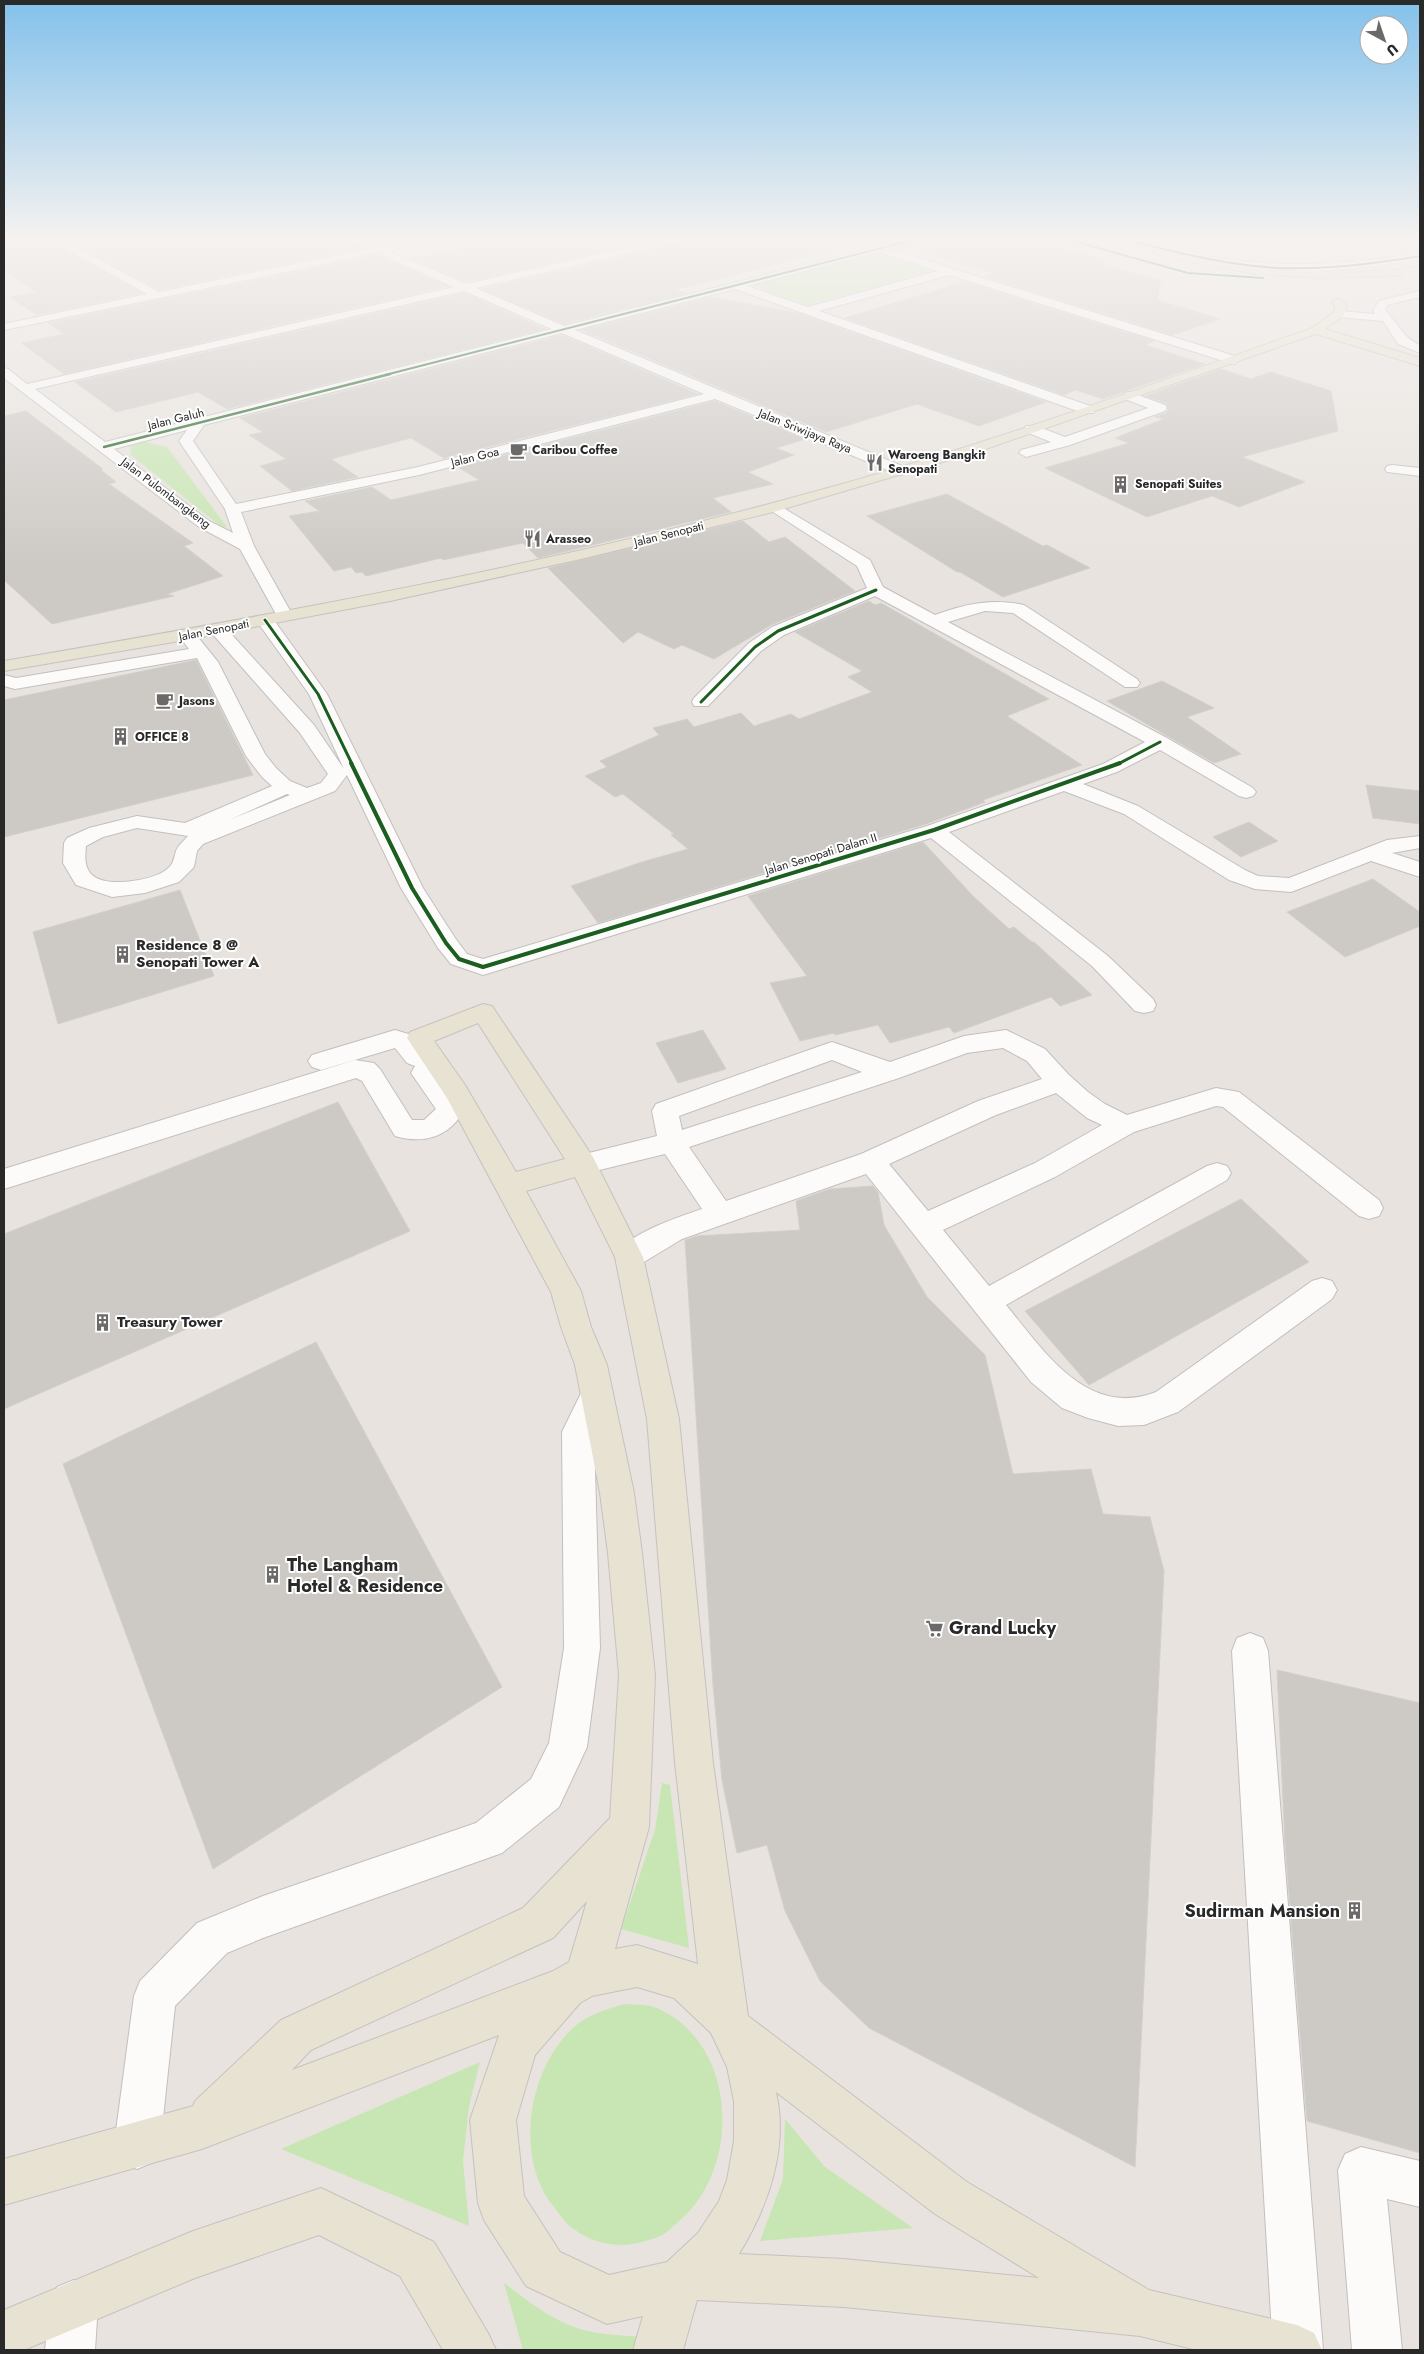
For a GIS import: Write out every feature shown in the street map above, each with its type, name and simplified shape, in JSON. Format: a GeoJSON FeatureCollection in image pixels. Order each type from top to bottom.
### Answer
{"type":"FeatureCollection","features":[{"type":"Feature","properties":{"kind":"main road","name":"Jalan Senopati"},"geometry":{"type":"LineString","coordinates":[[4,666],[187,635],[603,551],[775,508],[902,471],[1130,396],[1267,348]]}},
{"type":"Feature","properties":{"kind":"main road"},"geometry":{"type":"LineString","coordinates":[[1374,348],[1420,362]]}},
{"type":"Feature","properties":{"kind":"main road"},"geometry":{"type":"LineString","coordinates":[[658,2350],[683,2280],[715,2250],[736,2216],[752,2170],[757,2141],[756,2101],[748,2064],[730,2025],[694,1763],[663,1419],[629,1257],[583,1164],[483,1012],[428,1052],[456,1092],[566,1291],[576,1327],[591,1365],[619,1510],[637,1675],[629,1827],[575,1982],[517,2043],[492,2120],[501,2203],[542,2269],[607,2300],[683,2280],[864,2285],[1140,2312],[1298,2350]]}},
{"type":"Feature","properties":{"kind":"main road"},"geometry":{"type":"LineString","coordinates":[[509,1185],[583,1164]]}},
{"type":"Feature","properties":{"kind":"main road"},"geometry":{"type":"LineString","coordinates":[[202,2126],[296,2035],[538,1923],[629,1827]]}},
{"type":"Feature","properties":{"kind":"main road"},"geometry":{"type":"LineString","coordinates":[[4,2182],[137,2146],[202,2126],[575,1982],[636,1966],[686,1980],[730,2025],[951,2198],[1140,2312]]}},
{"type":"Feature","properties":{"kind":"main road"},"geometry":{"type":"LineString","coordinates":[[4,2334],[193,2255],[321,2210],[418,2259],[471,2350]]}},
{"type":"Feature","properties":{"kind":"street"},"geometry":{"type":"LineString","coordinates":[[25,388],[202,348]]}},
{"type":"Feature","properties":{"kind":"street","name":"Jalan Galuh"},"geometry":{"type":"LineString","coordinates":[[143,437],[494,348]]}},
{"type":"Feature","properties":{"kind":"street","name":"Jalan Sriwijaya Raya"},"geometry":{"type":"LineString","coordinates":[[605,348],[902,471]]}},
{"type":"Feature","properties":{"kind":"street"},"geometry":{"type":"LineString","coordinates":[[911,348],[1088,410]]}},
{"type":"Feature","properties":{"kind":"street"},"geometry":{"type":"LineString","coordinates":[[1196,348],[1234,360]]}},
{"type":"Feature","properties":{"kind":"street","name":"Jalan Pulombangkeng"},"geometry":{"type":"LineString","coordinates":[[4,372],[204,524],[246,546]]}},
{"type":"Feature","properties":{"kind":"street","name":"Jalan Goa"},"geometry":{"type":"LineString","coordinates":[[232,509],[428,469],[716,395]]}},
{"type":"Feature","properties":{"kind":"street"},"geometry":{"type":"LineString","coordinates":[[1026,454],[1160,408],[1130,396]]}},
{"type":"Feature","properties":{"kind":"street"},"geometry":{"type":"LineString","coordinates":[[186,441],[199,424]]}},
{"type":"Feature","properties":{"kind":"street"},"geometry":{"type":"LineString","coordinates":[[1031,429],[1065,442]]}},
{"type":"Feature","properties":{"kind":"street","name":"Jalan Pulombangkeng"},"geometry":{"type":"LineString","coordinates":[[109,451],[143,437],[169,436],[186,441],[232,509],[246,546],[285,616]]}},
{"type":"Feature","properties":{"kind":"street"},"geometry":{"type":"LineString","coordinates":[[1392,470],[1420,472]]}},
{"type":"Feature","properties":{"kind":"street"},"geometry":{"type":"LineString","coordinates":[[775,508],[864,563],[876,590],[1160,742],[1246,792]]}},
{"type":"Feature","properties":{"kind":"street"},"geometry":{"type":"LineString","coordinates":[[221,533],[228,533],[240,528]]}},
{"type":"Feature","properties":{"kind":"street"},"geometry":{"type":"LineString","coordinates":[[701,702],[755,647],[778,631],[876,590]]}},
{"type":"Feature","properties":{"kind":"street"},"geometry":{"type":"LineString","coordinates":[[934,620],[984,605],[1002,605],[1018,609],[1132,683]]}},
{"type":"Feature","properties":{"kind":"street","name":"Jalan Senopati Dalam II"},"geometry":{"type":"LineString","coordinates":[[265,620],[318,694],[412,888],[446,943],[459,959],[483,967],[934,830],[1110,768],[1160,742]]}},
{"type":"Feature","properties":{"kind":"street"},"geometry":{"type":"LineString","coordinates":[[217,629],[307,729],[338,774],[328,786],[196,840],[187,850],[183,867],[170,877],[145,886],[112,890],[84,880],[74,863],[74,843],[96,832],[137,822],[187,830],[286,787]]}},
{"type":"Feature","properties":{"kind":"street"},"geometry":{"type":"LineString","coordinates":[[187,635],[209,662],[256,756],[286,787],[306,792],[328,786]]}},
{"type":"Feature","properties":{"kind":"street"},"geometry":{"type":"LineString","coordinates":[[12,686],[201,652]]}},
{"type":"Feature","properties":{"kind":"street"},"geometry":{"type":"LineString","coordinates":[[1110,768],[1132,810]]}},
{"type":"Feature","properties":{"kind":"street"},"geometry":{"type":"LineString","coordinates":[[1064,784],[1132,810],[1237,875],[1255,882],[1291,885],[1368,854],[1395,846],[1420,842]]}},
{"type":"Feature","properties":{"kind":"street"},"geometry":{"type":"LineString","coordinates":[[934,830],[1100,961],[1144,1004]]}},
{"type":"Feature","properties":{"kind":"street"},"geometry":{"type":"LineString","coordinates":[[1368,854],[1395,860],[1420,870]]}},
{"type":"Feature","properties":{"kind":"street"},"geometry":{"type":"LineString","coordinates":[[4,1165],[384,1040],[395,1039],[403,1041],[416,1057],[428,1052]]}},
{"type":"Feature","properties":{"kind":"street"},"geometry":{"type":"LineString","coordinates":[[583,1164],[672,1143],[890,1072],[964,1045],[1006,1039],[1036,1055],[1060,1082],[1096,1111],[1125,1125]]}},
{"type":"Feature","properties":{"kind":"street"},"geometry":{"type":"LineString","coordinates":[[720,1214],[672,1143],[665,1111],[832,1051],[890,1072]]}},
{"type":"Feature","properties":{"kind":"street"},"geometry":{"type":"LineString","coordinates":[[4,1178],[355,1069],[365,1069],[371,1075],[404,1129],[428,1130],[441,1123],[450,1112],[424,1073],[428,1052]]}},
{"type":"Feature","properties":{"kind":"street"},"geometry":{"type":"LineString","coordinates":[[629,1257],[672,1231],[871,1161],[987,1108],[1060,1082]]}},
{"type":"Feature","properties":{"kind":"street"},"geometry":{"type":"LineString","coordinates":[[924,1226],[1045,1170],[1125,1125],[1216,1097],[1230,1099],[1369,1208]]}},
{"type":"Feature","properties":{"kind":"street"},"geometry":{"type":"LineString","coordinates":[[871,1161],[1042,1372],[1073,1398],[1108,1410],[1144,1411],[1167,1402],[1322,1290]]}},
{"type":"Feature","properties":{"kind":"street"},"geometry":{"type":"LineString","coordinates":[[986,1302],[1217,1173]]}},
{"type":"Feature","properties":{"kind":"street"},"geometry":{"type":"LineString","coordinates":[[137,2146],[155,1996],[212,1938],[263,1917],[488,1839],[545,1793],[568,1748],[582,1648],[578,1432],[589,1414],[597,1393]]}},
{"type":"Feature","properties":{"kind":"street"},"geometry":{"type":"LineString","coordinates":[[1250,1651],[1298,2350]]}},
{"type":"Feature","properties":{"kind":"street"},"geometry":{"type":"LineString","coordinates":[[1377,2350],[1360,2170],[1420,2184]]}},
{"type":"Feature","properties":{"kind":"street"},"geometry":{"type":"LineString","coordinates":[[70,2350],[74,2304]]}},
{"type":"Feature","properties":{"kind":"green space"},"geometry":{"type":"Polygon","coordinates":[[[145,442],[167,447],[227,527],[223,528],[131,455],[130,445],[145,442]]]}},
{"type":"Feature","properties":{"kind":"green space"},"geometry":{"type":"Polygon","coordinates":[[[662,1783],[670,1785],[689,1948],[621,1929],[655,1830],[662,1783]]]}},
{"type":"Feature","properties":{"kind":"green space"},"geometry":{"type":"Polygon","coordinates":[[[624,2004],[643,2005],[663,2011],[686,2027],[698,2041],[708,2057],[716,2078],[721,2100],[722,2122],[720,2145],[715,2167],[693,2207],[662,2235],[633,2244],[614,2245],[596,2241],[571,2227],[554,2207],[541,2187],[534,2165],[530,2141],[531,2116],[536,2091],[556,2047],[583,2020],[624,2004]]]}},
{"type":"Feature","properties":{"kind":"green space"},"geometry":{"type":"Polygon","coordinates":[[[480,2062],[469,2106],[463,2161],[469,2226],[281,2149],[480,2062]]]}},
{"type":"Feature","properties":{"kind":"green space"},"geometry":{"type":"Polygon","coordinates":[[[785,2119],[825,2167],[913,2228],[760,2241],[783,2179],[785,2119]]]}},
{"type":"Feature","properties":{"kind":"green space"},"geometry":{"type":"Polygon","coordinates":[[[504,2283],[543,2312],[569,2325],[596,2333],[645,2337],[637,2350],[523,2350],[504,2283]]]}},
{"type":"Feature","properties":{"kind":"building"},"geometry":{"type":"Polygon","coordinates":[[[28,348],[178,348],[64,374],[28,348]]]}},
{"type":"Feature","properties":{"kind":"building"},"geometry":{"type":"Polygon","coordinates":[[[224,348],[471,348],[227,409],[198,392],[116,412],[75,382],[224,348]]]}},
{"type":"Feature","properties":{"kind":"building"},"geometry":{"type":"Polygon","coordinates":[[[512,348],[592,348],[698,394],[444,458],[411,438],[331,459],[358,477],[292,491],[260,466],[286,459],[249,435],[263,432],[240,418],[512,348]]]}},
{"type":"Feature","properties":{"kind":"building"},"geometry":{"type":"Polygon","coordinates":[[[624,348],[895,348],[1046,402],[979,426],[917,404],[826,432],[624,348]]]}},
{"type":"Feature","properties":{"kind":"building"},"geometry":{"type":"Polygon","coordinates":[[[929,348],[1154,348],[1205,364],[1103,399],[1076,390],[1064,395],[929,348]]]}},
{"type":"Feature","properties":{"kind":"building"},"geometry":{"type":"Polygon","coordinates":[[[1221,369],[1251,379],[1271,372],[1331,391],[1338,431],[1242,457],[1305,482],[1239,507],[1212,496],[1147,517],[1045,468],[1129,443],[1115,438],[1164,419],[1155,417],[1166,413],[1169,409],[1166,403],[1145,396],[1221,369]]]}},
{"type":"Feature","properties":{"kind":"building"},"geometry":{"type":"Polygon","coordinates":[[[715,401],[806,439],[776,448],[794,455],[748,472],[773,484],[713,498],[731,512],[538,558],[523,543],[443,560],[441,558],[366,576],[362,572],[356,573],[351,567],[334,571],[289,516],[319,511],[305,501],[372,487],[391,500],[479,480],[458,467],[715,401]]]}},
{"type":"Feature","properties":{"kind":"building"},"geometry":{"type":"Polygon","coordinates":[[[26,411],[103,469],[101,470],[116,482],[109,484],[193,543],[184,546],[223,576],[167,594],[174,596],[52,624],[4,580],[4,416],[26,411]]]}},
{"type":"Feature","properties":{"kind":"building"},"geometry":{"type":"Polygon","coordinates":[[[947,494],[1043,546],[1047,545],[1090,568],[1003,597],[957,572],[867,516],[947,494]]]}},
{"type":"Feature","properties":{"kind":"building"},"geometry":{"type":"Polygon","coordinates":[[[743,521],[769,542],[785,537],[855,591],[771,625],[714,659],[682,645],[674,649],[638,632],[623,643],[548,568],[743,521]]]}},
{"type":"Feature","properties":{"kind":"building"},"geometry":{"type":"Polygon","coordinates":[[[869,601],[875,605],[881,603],[1049,699],[1007,716],[1082,765],[983,800],[985,802],[926,824],[598,923],[571,886],[688,849],[671,835],[674,834],[623,794],[615,797],[585,776],[607,767],[600,761],[659,735],[653,728],[687,719],[694,727],[741,713],[754,726],[791,714],[799,719],[872,692],[848,677],[862,671],[795,632],[869,601]]]}},
{"type":"Feature","properties":{"kind":"building","name":"OFFICE 8"},"geometry":{"type":"Polygon","coordinates":[[[196,660],[253,775],[4,837],[4,700],[196,660]]]}},
{"type":"Feature","properties":{"kind":"building"},"geometry":{"type":"Polygon","coordinates":[[[1162,681],[1214,708],[1187,717],[1241,754],[1214,763],[1107,701],[1162,681]]]}},
{"type":"Feature","properties":{"kind":"building"},"geometry":{"type":"Polygon","coordinates":[[[1366,785],[1420,791],[1420,824],[1373,818],[1366,785]]]}},
{"type":"Feature","properties":{"kind":"building"},"geometry":{"type":"Polygon","coordinates":[[[1249,822],[1278,841],[1241,857],[1213,837],[1249,822]]]}},
{"type":"Feature","properties":{"kind":"building"},"geometry":{"type":"Polygon","coordinates":[[[923,842],[973,896],[1009,929],[1014,927],[1034,942],[1092,995],[1060,1006],[1051,997],[954,1033],[949,1027],[890,1043],[878,1025],[800,1041],[770,983],[807,976],[748,896],[923,842]]]}},
{"type":"Feature","properties":{"kind":"building"},"geometry":{"type":"Polygon","coordinates":[[[1373,879],[1420,912],[1420,926],[1345,957],[1287,912],[1373,879]]]}},
{"type":"Feature","properties":{"kind":"building","name":"Residence 8 @ Senopati Tower A"},"geometry":{"type":"Polygon","coordinates":[[[180,890],[214,976],[58,1024],[33,932],[180,890]]]}},
{"type":"Feature","properties":{"kind":"building"},"geometry":{"type":"Polygon","coordinates":[[[703,1030],[726,1069],[678,1083],[656,1043],[703,1030]]]}},
{"type":"Feature","properties":{"kind":"building","name":"Treasury Tower"},"geometry":{"type":"Polygon","coordinates":[[[338,1102],[410,1231],[4,1409],[4,1234],[338,1102]]]}},
{"type":"Feature","properties":{"kind":"building","name":"Grand Lucky"},"geometry":{"type":"Polygon","coordinates":[[[873,1186],[878,1192],[884,1225],[927,1297],[985,1355],[1013,1474],[1091,1469],[1103,1514],[1150,1517],[1164,1571],[1135,2167],[869,2028],[820,1981],[785,1911],[767,1845],[737,1853],[722,1780],[713,1685],[685,1240],[697,1236],[800,1230],[796,1201],[830,1189],[873,1186]]]}},
{"type":"Feature","properties":{"kind":"building"},"geometry":{"type":"Polygon","coordinates":[[[1241,1199],[1309,1262],[1089,1385],[1025,1311],[1241,1199]]]}},
{"type":"Feature","properties":{"kind":"building","name":"The Langham Hotel & Residence"},"geometry":{"type":"Polygon","coordinates":[[[316,1342],[502,1687],[213,1869],[63,1464],[316,1342]]]}},
{"type":"Feature","properties":{"kind":"building","name":"Sudirman Mansion"},"geometry":{"type":"Polygon","coordinates":[[[1277,1670],[1420,1703],[1420,2153],[1307,2121],[1285,1844],[1277,1670]]]}},
{"type":"Feature","properties":{"kind":"cycle path"},"geometry":{"type":"LineString","coordinates":[[104,447],[492,348]]}},
{"type":"Feature","properties":{"kind":"cycle path"},"geometry":{"type":"LineString","coordinates":[[701,702],[755,647],[778,631],[876,590]]}},
{"type":"Feature","properties":{"kind":"cycle path"},"geometry":{"type":"LineString","coordinates":[[265,620],[318,694],[412,888],[446,943],[459,959],[483,967],[934,830],[1110,768],[1160,742]]}},
{"type":"Feature","properties":{"kind":"place","name":"Caribou Coffee"},"geometry":{"type":"Point","coordinates":[518,450]}},
{"type":"Feature","properties":{"kind":"place","name":"Waroeng Bangkit Senopati"},"geometry":{"type":"Point","coordinates":[874,462]}},
{"type":"Feature","properties":{"kind":"place","name":"Senopati Suites"},"geometry":{"type":"Point","coordinates":[1121,484]}},
{"type":"Feature","properties":{"kind":"place","name":"Arasseo"},"geometry":{"type":"Point","coordinates":[532,539]}},
{"type":"Feature","properties":{"kind":"place","name":"Jasons"},"geometry":{"type":"Point","coordinates":[165,701]}},
{"type":"Feature","properties":{"kind":"place","name":"OFFICE 8"},"geometry":{"type":"Point","coordinates":[121,737]}},
{"type":"Feature","properties":{"kind":"place","name":"Residence 8 @ Senopati Tower A"},"geometry":{"type":"Point","coordinates":[122,954]}},
{"type":"Feature","properties":{"kind":"place","name":"Treasury Tower"},"geometry":{"type":"Point","coordinates":[103,1322]}},
{"type":"Feature","properties":{"kind":"place","name":"The Langham Hotel & Residence"},"geometry":{"type":"Point","coordinates":[273,1575]}},
{"type":"Feature","properties":{"kind":"place","name":"Grand Lucky"},"geometry":{"type":"Point","coordinates":[935,1628]}},
{"type":"Feature","properties":{"kind":"place","name":"Sudirman Mansion"},"geometry":{"type":"Point","coordinates":[1354,1911]}}]}
